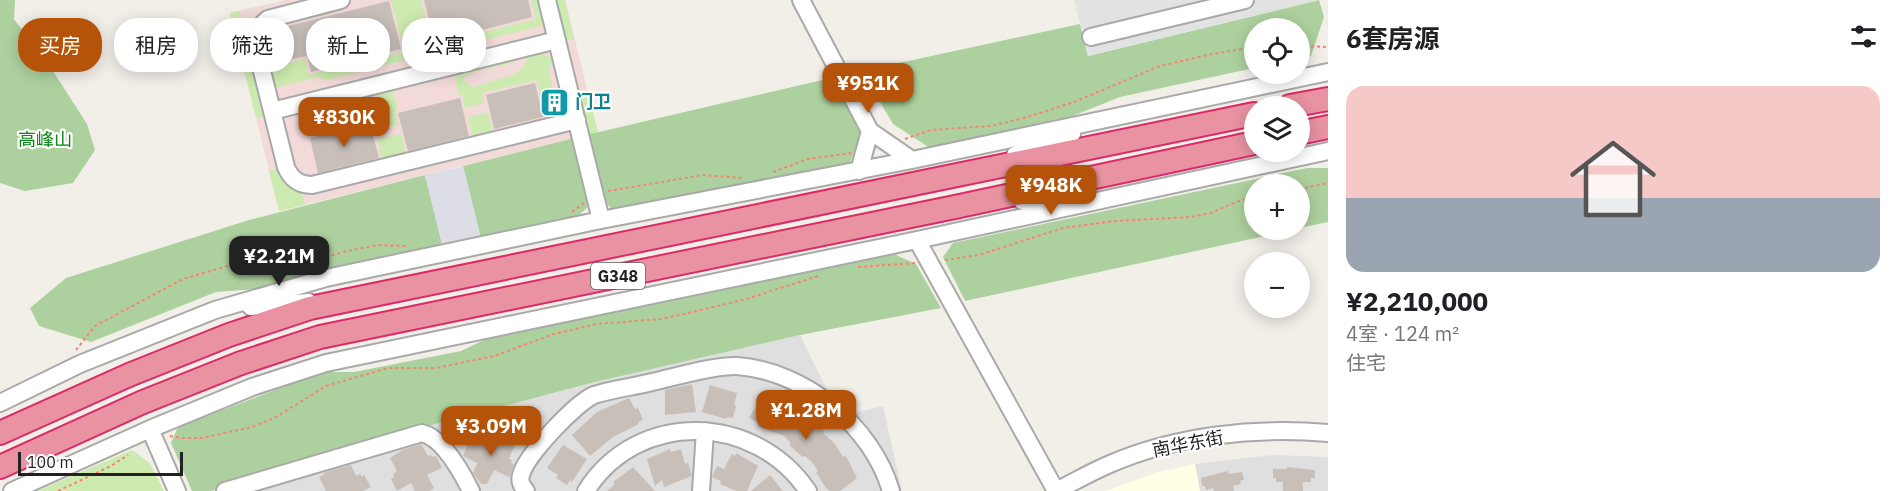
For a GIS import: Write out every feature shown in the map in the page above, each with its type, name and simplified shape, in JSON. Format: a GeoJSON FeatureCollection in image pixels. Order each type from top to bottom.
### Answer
{"type":"FeatureCollection","features":[{"type":"Feature","properties":{"kind":"highway"},"geometry":{"type":"LineString","coordinates":[[1310,102],[1328,99]]}},
{"type":"Feature","properties":{"kind":"highway","name":"G348"},"geometry":{"type":"LineString","coordinates":[[0,433],[129,375],[229,335],[310,308],[1244,116]]}},
{"type":"Feature","properties":{"kind":"highway"},"geometry":{"type":"LineString","coordinates":[[1310,131],[1328,127]]}},
{"type":"Feature","properties":{"kind":"highway","name":"G348"},"geometry":{"type":"LineString","coordinates":[[0,467],[143,402],[241,363],[320,337],[955,207],[1244,145]]}},
{"type":"Feature","properties":{"kind":"street"},"geometry":{"type":"LineString","coordinates":[[341,0],[274,17],[260,26],[256,36],[256,46],[288,173],[295,181],[308,185],[577,120]]}},
{"type":"Feature","properties":{"kind":"street"},"geometry":{"type":"LineString","coordinates":[[547,0],[601,220]]}},
{"type":"Feature","properties":{"kind":"street"},"geometry":{"type":"LineString","coordinates":[[801,0],[870,131],[912,160]]}},
{"type":"Feature","properties":{"kind":"street"},"geometry":{"type":"LineString","coordinates":[[1092,37],[1209,4],[1245,0]]}},
{"type":"Feature","properties":{"kind":"street"},"geometry":{"type":"LineString","coordinates":[[272,111],[557,40]]}},
{"type":"Feature","properties":{"kind":"street"},"geometry":{"type":"LineString","coordinates":[[1310,74],[1328,60]]}},
{"type":"Feature","properties":{"kind":"street"},"geometry":{"type":"LineString","coordinates":[[1310,76],[1328,72]]}},
{"type":"Feature","properties":{"kind":"street"},"geometry":{"type":"LineString","coordinates":[[0,403],[97,357],[215,310],[326,278],[601,220],[859,171],[1270,84]]}},
{"type":"Feature","properties":{"kind":"street"},"geometry":{"type":"LineString","coordinates":[[950,178],[1135,112]]}},
{"type":"Feature","properties":{"kind":"street"},"geometry":{"type":"LineString","coordinates":[[859,171],[870,131]]}},
{"type":"Feature","properties":{"kind":"street"},"geometry":{"type":"LineString","coordinates":[[12,491],[152,433],[252,387],[326,363],[917,240],[1328,151]]}},
{"type":"Feature","properties":{"kind":"street"},"geometry":{"type":"LineString","coordinates":[[955,207],[1143,191]]}},
{"type":"Feature","properties":{"kind":"street"},"geometry":{"type":"LineString","coordinates":[[917,240],[1056,491]]}},
{"type":"Feature","properties":{"kind":"street"},"geometry":{"type":"LineString","coordinates":[[215,310],[346,299]]}},
{"type":"Feature","properties":{"kind":"street"},"geometry":{"type":"LineString","coordinates":[[526,491],[520,481],[522,472],[546,436],[592,396],[707,370],[736,366],[773,374],[803,386],[828,402],[853,425],[873,452],[886,489]]}},
{"type":"Feature","properties":{"kind":"street"},"geometry":{"type":"LineString","coordinates":[[700,491],[705,431]]}},
{"type":"Feature","properties":{"kind":"street"},"geometry":{"type":"LineString","coordinates":[[586,491],[610,464],[635,446],[664,435],[705,431],[740,438],[768,451],[791,470],[808,491]]}},
{"type":"Feature","properties":{"kind":"street","name":"南华东街"},"geometry":{"type":"LineString","coordinates":[[1056,491],[1110,464],[1157,448],[1252,432],[1328,433]]}},
{"type":"Feature","properties":{"kind":"street"},"geometry":{"type":"LineString","coordinates":[[152,433],[177,491]]}},
{"type":"Feature","properties":{"kind":"street"},"geometry":{"type":"LineString","coordinates":[[225,491],[422,433],[433,438],[442,446],[462,474],[470,491]]}},
{"type":"Feature","properties":{"kind":"path"},"geometry":{"type":"LineString","coordinates":[[1310,46],[1328,47]]}},
{"type":"Feature","properties":{"kind":"path"},"geometry":{"type":"LineString","coordinates":[[889,145],[931,130],[991,126],[1024,118],[1074,102],[1160,66],[1244,49]]}},
{"type":"Feature","properties":{"kind":"path"},"geometry":{"type":"LineString","coordinates":[[769,174],[808,159],[845,152],[863,154]]}},
{"type":"Feature","properties":{"kind":"path"},"geometry":{"type":"LineString","coordinates":[[608,191],[702,175],[744,178]]}},
{"type":"Feature","properties":{"kind":"path"},"geometry":{"type":"LineString","coordinates":[[1310,187],[1328,183]]}},
{"type":"Feature","properties":{"kind":"path"},"geometry":{"type":"LineString","coordinates":[[568,214],[591,199]]}},
{"type":"Feature","properties":{"kind":"path"},"geometry":{"type":"LineString","coordinates":[[939,261],[979,255],[1063,228],[1115,221],[1190,218],[1211,213],[1244,200]]}},
{"type":"Feature","properties":{"kind":"path"},"geometry":{"type":"LineString","coordinates":[[68,355],[77,350],[95,326],[183,279],[228,266],[258,262],[280,264],[315,260],[347,250],[378,245],[406,246]]}},
{"type":"Feature","properties":{"kind":"path"},"geometry":{"type":"LineString","coordinates":[[857,267],[916,263]]}},
{"type":"Feature","properties":{"kind":"path"},"geometry":{"type":"LineString","coordinates":[[152,433],[182,438],[202,438],[252,427],[276,417],[326,386],[345,379],[388,368],[436,368],[494,356],[554,334],[596,324],[661,319],[746,299],[822,275]]}},
{"type":"Feature","properties":{"kind":"path"},"geometry":{"type":"LineString","coordinates":[[58,491],[111,466],[133,451]]}},
{"type":"Feature","properties":{"kind":"shaded area"},"geometry":{"type":"Polygon","coordinates":[[[285,0],[565,0],[598,132],[279,211],[245,72],[294,72],[294,18],[231,18],[230,13],[285,0]]]}},
{"type":"Feature","properties":{"kind":"shaded area"},"geometry":{"type":"Polygon","coordinates":[[[1074,0],[1319,0],[1244,18],[1088,56],[1074,0]]]}},
{"type":"Feature","properties":{"kind":"shaded area"},"geometry":{"type":"Polygon","coordinates":[[[463,166],[481,239],[443,248],[425,175],[463,166]]]}},
{"type":"Feature","properties":{"kind":"shaded area"},"geometry":{"type":"Polygon","coordinates":[[[800,335],[826,388],[855,413],[883,406],[902,491],[211,491],[291,464],[386,437],[595,382],[800,335]]]}},
{"type":"Feature","properties":{"kind":"shaded area"},"geometry":{"type":"Polygon","coordinates":[[[1273,455],[1328,457],[1328,491],[1200,491],[1195,464],[1273,455]]]}},
{"type":"Feature","properties":{"kind":"shaded area"},"geometry":{"type":"Polygon","coordinates":[[[1195,464],[1200,491],[1106,491],[1158,472],[1195,464]]]}},
{"type":"Feature","properties":{"kind":"green space","name":"高峰山"},"geometry":{"type":"Polygon","coordinates":[[[0,0],[15,0],[14,19],[18,24],[18,72],[54,72],[87,124],[95,150],[73,183],[25,191],[0,183],[0,0]]]}},
{"type":"Feature","properties":{"kind":"green space"},"geometry":{"type":"Polygon","coordinates":[[[391,0],[421,0],[426,18],[402,18],[402,44],[391,0]]]}},
{"type":"Feature","properties":{"kind":"green space"},"geometry":{"type":"Polygon","coordinates":[[[531,0],[539,0],[544,25],[486,40],[486,32],[536,19],[531,0]]]}},
{"type":"Feature","properties":{"kind":"green space"},"geometry":{"type":"Polygon","coordinates":[[[555,0],[565,0],[574,39],[565,41],[555,0]]]}},
{"type":"Feature","properties":{"kind":"green space"},"geometry":{"type":"Polygon","coordinates":[[[1319,0],[1324,17],[1310,56],[1310,18],[1245,18],[1319,0]]]}},
{"type":"Feature","properties":{"kind":"green space"},"geometry":{"type":"Polygon","coordinates":[[[239,11],[241,18],[231,18],[230,13],[239,11]]]}},
{"type":"Feature","properties":{"kind":"green space"},"geometry":{"type":"Polygon","coordinates":[[[1244,18],[1244,70],[1120,97],[1070,117],[930,148],[893,124],[862,71],[1080,24],[1088,56],[1244,18]]]}},
{"type":"Feature","properties":{"kind":"green space"},"geometry":{"type":"Polygon","coordinates":[[[402,52],[402,61],[390,64],[390,55],[402,52]]]}},
{"type":"Feature","properties":{"kind":"green space"},"geometry":{"type":"Polygon","coordinates":[[[540,53],[551,58],[555,64],[548,66],[554,95],[547,97],[549,106],[544,108],[536,80],[482,93],[484,103],[465,108],[462,94],[459,95],[454,73],[477,72],[463,79],[472,87],[515,74],[524,66],[529,54],[540,53]]]}},
{"type":"Feature","properties":{"kind":"green space"},"geometry":{"type":"Polygon","coordinates":[[[305,59],[306,72],[309,75],[321,72],[358,72],[326,80],[318,77],[274,88],[269,72],[294,72],[294,62],[305,59]]]}},
{"type":"Feature","properties":{"kind":"green space"},"geometry":{"type":"Polygon","coordinates":[[[511,59],[510,64],[486,69],[486,65],[511,59]]]}},
{"type":"Feature","properties":{"kind":"green space"},"geometry":{"type":"Polygon","coordinates":[[[245,72],[254,72],[265,116],[256,118],[245,72]]]}},
{"type":"Feature","properties":{"kind":"green space"},"geometry":{"type":"Polygon","coordinates":[[[831,78],[861,133],[850,163],[624,209],[611,208],[604,201],[586,135],[831,78]]]}},
{"type":"Feature","properties":{"kind":"green space"},"geometry":{"type":"Polygon","coordinates":[[[392,89],[398,110],[395,111],[398,125],[387,127],[378,92],[392,89]]]}},
{"type":"Feature","properties":{"kind":"green space"},"geometry":{"type":"Polygon","coordinates":[[[587,91],[598,132],[588,135],[578,93],[587,91]]]}},
{"type":"Feature","properties":{"kind":"green space"},"geometry":{"type":"Polygon","coordinates":[[[371,95],[377,119],[332,130],[327,106],[371,95]]]}},
{"type":"Feature","properties":{"kind":"green space"},"geometry":{"type":"Polygon","coordinates":[[[488,112],[493,133],[473,138],[468,117],[488,112]]]}},
{"type":"Feature","properties":{"kind":"green space"},"geometry":{"type":"Polygon","coordinates":[[[401,134],[406,155],[382,161],[378,139],[401,134]]]}},
{"type":"Feature","properties":{"kind":"green space"},"geometry":{"type":"Polygon","coordinates":[[[574,138],[591,200],[589,206],[577,217],[481,239],[463,166],[574,138]]]}},
{"type":"Feature","properties":{"kind":"green space"},"geometry":{"type":"Polygon","coordinates":[[[278,168],[287,183],[302,192],[305,205],[279,211],[269,171],[278,168]]]}},
{"type":"Feature","properties":{"kind":"green space"},"geometry":{"type":"Polygon","coordinates":[[[1307,168],[1328,168],[1328,222],[1310,226],[1310,174],[1279,174],[1307,168]]]}},
{"type":"Feature","properties":{"kind":"green space"},"geometry":{"type":"Polygon","coordinates":[[[425,175],[443,248],[257,289],[216,292],[91,342],[39,326],[30,308],[66,278],[249,220],[425,175]]]}},
{"type":"Feature","properties":{"kind":"green space"},"geometry":{"type":"Polygon","coordinates":[[[1244,181],[1244,240],[1247,240],[965,301],[943,257],[953,243],[1244,181]]]}},
{"type":"Feature","properties":{"kind":"green space"},"geometry":{"type":"Polygon","coordinates":[[[894,254],[916,264],[941,308],[800,335],[595,382],[386,437],[291,464],[211,491],[192,491],[171,443],[178,427],[322,372],[354,372],[461,351],[486,339],[894,254]]]}},
{"type":"Feature","properties":{"kind":"green space"},"geometry":{"type":"Polygon","coordinates":[[[132,450],[150,463],[164,491],[37,491],[132,450]]]}},
{"type":"Feature","properties":{"kind":"building"},"geometry":{"type":"Polygon","coordinates":[[[424,0],[528,0],[532,17],[486,29],[486,18],[429,18],[424,0]]]}},
{"type":"Feature","properties":{"kind":"building"},"geometry":{"type":"Polygon","coordinates":[[[389,1],[401,49],[390,52],[390,18],[320,18],[389,1]]]}},
{"type":"Feature","properties":{"kind":"building"},"geometry":{"type":"Polygon","coordinates":[[[306,22],[306,56],[294,59],[294,25],[306,22]]]}},
{"type":"Feature","properties":{"kind":"building"},"geometry":{"type":"Polygon","coordinates":[[[535,83],[543,117],[494,129],[486,95],[535,83]]]}},
{"type":"Feature","properties":{"kind":"building"},"geometry":{"type":"Polygon","coordinates":[[[460,98],[469,136],[408,151],[398,113],[460,98]]]}},
{"type":"Feature","properties":{"kind":"building"},"geometry":{"type":"Polygon","coordinates":[[[370,124],[379,158],[318,173],[310,138],[370,124]]]}},
{"type":"Feature","properties":{"kind":"building"},"geometry":{"type":"Polygon","coordinates":[[[692,384],[696,412],[665,415],[665,390],[692,384]]]}},
{"type":"Feature","properties":{"kind":"building"},"geometry":{"type":"Polygon","coordinates":[[[710,385],[737,393],[733,418],[727,417],[726,419],[702,412],[710,385]]]}},
{"type":"Feature","properties":{"kind":"building"},"geometry":{"type":"Polygon","coordinates":[[[764,394],[787,403],[786,405],[799,411],[824,431],[823,433],[834,443],[843,457],[846,456],[857,478],[840,491],[830,491],[816,472],[818,471],[812,462],[789,445],[791,443],[784,436],[757,426],[759,423],[749,418],[764,394]]]}},
{"type":"Feature","properties":{"kind":"building"},"geometry":{"type":"Polygon","coordinates":[[[629,398],[635,409],[638,408],[643,420],[613,437],[590,456],[572,435],[597,412],[629,398]]]}},
{"type":"Feature","properties":{"kind":"building"},"geometry":{"type":"Polygon","coordinates":[[[484,431],[515,444],[509,459],[514,465],[509,477],[494,470],[487,484],[481,484],[473,473],[477,463],[463,456],[468,444],[471,446],[473,443],[478,444],[484,431]]]}},
{"type":"Feature","properties":{"kind":"building"},"geometry":{"type":"Polygon","coordinates":[[[421,444],[428,456],[436,456],[442,468],[427,475],[434,488],[429,491],[415,491],[411,483],[397,491],[391,479],[397,471],[390,458],[402,450],[421,444]]]}},
{"type":"Feature","properties":{"kind":"building"},"geometry":{"type":"Polygon","coordinates":[[[563,445],[587,459],[572,482],[570,480],[567,485],[547,468],[563,445]]]}},
{"type":"Feature","properties":{"kind":"building"},"geometry":{"type":"Polygon","coordinates":[[[670,449],[671,452],[681,449],[685,464],[688,463],[692,476],[664,487],[662,480],[655,486],[647,459],[670,449]]]}},
{"type":"Feature","properties":{"kind":"building"},"geometry":{"type":"Polygon","coordinates":[[[736,453],[758,466],[747,491],[737,491],[720,484],[721,481],[712,477],[717,466],[724,469],[732,454],[735,456],[736,453]]]}},
{"type":"Feature","properties":{"kind":"building"},"geometry":{"type":"Polygon","coordinates":[[[351,465],[356,476],[364,475],[371,487],[363,491],[326,491],[319,477],[324,475],[323,473],[351,465]]]}},
{"type":"Feature","properties":{"kind":"building"},"geometry":{"type":"Polygon","coordinates":[[[633,467],[655,491],[607,491],[615,484],[613,482],[633,467]]]}},
{"type":"Feature","properties":{"kind":"building"},"geometry":{"type":"Polygon","coordinates":[[[1287,467],[1315,470],[1315,478],[1311,478],[1311,482],[1303,482],[1303,491],[1283,491],[1283,482],[1276,482],[1276,478],[1273,478],[1273,469],[1287,469],[1287,467]]]}},
{"type":"Feature","properties":{"kind":"building"},"geometry":{"type":"Polygon","coordinates":[[[1228,471],[1229,474],[1242,472],[1244,480],[1240,481],[1241,484],[1233,486],[1234,491],[1214,491],[1213,488],[1206,490],[1205,486],[1202,486],[1201,478],[1228,471]]]}},
{"type":"Feature","properties":{"kind":"building"},"geometry":{"type":"Polygon","coordinates":[[[770,475],[783,491],[751,491],[770,475]]]}},
{"type":"Feature","properties":{"kind":"place","name":"门卫"},"geometry":{"type":"Point","coordinates":[554,102]}}]}
